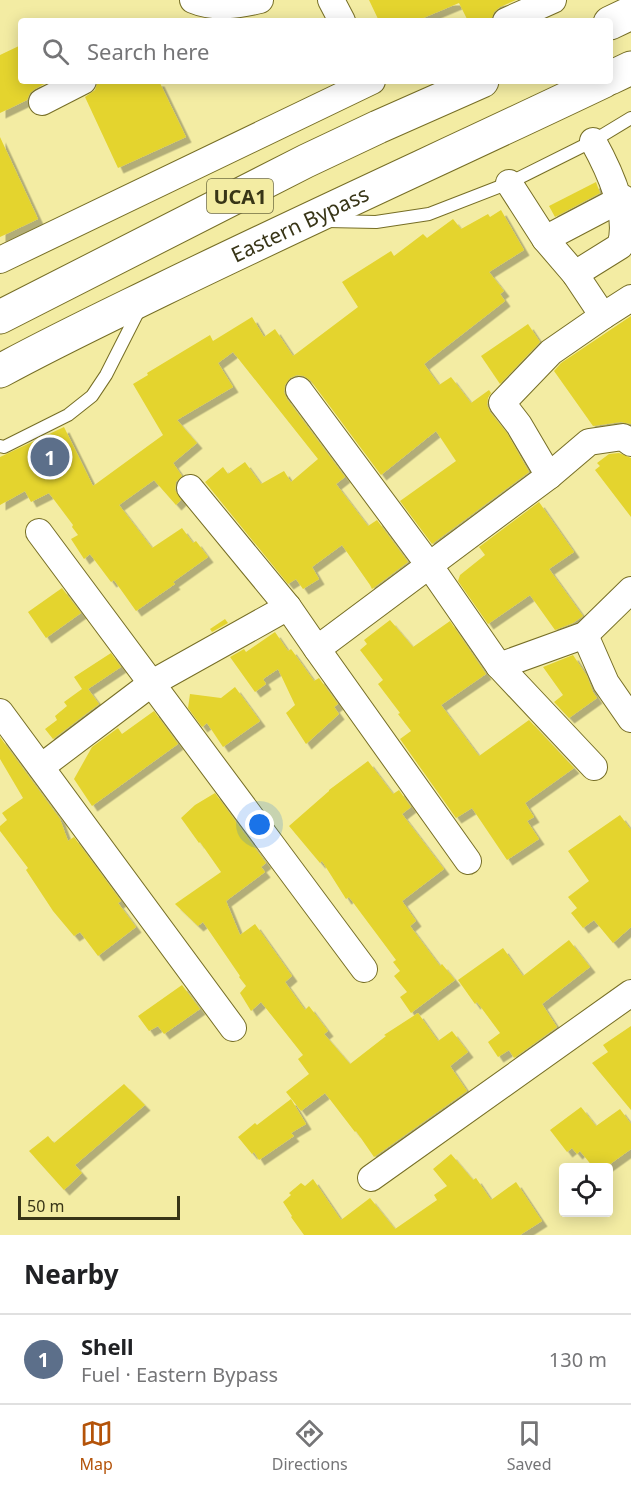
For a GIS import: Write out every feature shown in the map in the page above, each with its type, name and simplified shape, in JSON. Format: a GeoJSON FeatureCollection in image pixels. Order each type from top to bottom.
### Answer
{"type":"FeatureCollection","features":[{"type":"Feature","properties":{"kind":"main road"},"geometry":{"type":"LineString","coordinates":[[613,22],[631,13]]}},
{"type":"Feature","properties":{"kind":"main road"},"geometry":{"type":"LineString","coordinates":[[613,77],[631,68]]}},
{"type":"Feature","properties":{"kind":"main road","name":"UCA1"},"geometry":{"type":"LineString","coordinates":[[0,317],[306,161],[475,84]]}},
{"type":"Feature","properties":{"kind":"main road","name":"Eastern Bypass"},"geometry":{"type":"LineString","coordinates":[[0,371],[304,221],[598,84]]}},
{"type":"Feature","properties":{"kind":"street"},"geometry":{"type":"LineString","coordinates":[[193,0],[225,14],[260,0]]}},
{"type":"Feature","properties":{"kind":"street"},"geometry":{"type":"LineString","coordinates":[[331,0],[340,18]]}},
{"type":"Feature","properties":{"kind":"street"},"geometry":{"type":"LineString","coordinates":[[513,18],[553,0]]}},
{"type":"Feature","properties":{"kind":"street"},"geometry":{"type":"LineString","coordinates":[[42,102],[77,84]]}},
{"type":"Feature","properties":{"kind":"street"},"geometry":{"type":"LineString","coordinates":[[0,260],[366,84]]}},
{"type":"Feature","properties":{"kind":"street"},"geometry":{"type":"LineString","coordinates":[[575,274],[620,246],[627,229],[628,216],[618,186],[593,141]]}},
{"type":"Feature","properties":{"kind":"street"},"geometry":{"type":"LineString","coordinates":[[509,183],[545,239],[575,274],[603,316]]}},
{"type":"Feature","properties":{"kind":"street"},"geometry":{"type":"LineString","coordinates":[[545,239],[622,198]]}},
{"type":"Feature","properties":{"kind":"street"},"geometry":{"type":"LineString","coordinates":[[549,476],[519,425],[502,403],[551,352],[631,298]]}},
{"type":"Feature","properties":{"kind":"street"},"geometry":{"type":"LineString","coordinates":[[298,390],[429,565],[499,666],[594,767]]}},
{"type":"Feature","properties":{"kind":"street"},"geometry":{"type":"LineString","coordinates":[[317,649],[549,476],[589,442],[623,437],[631,443]]}},
{"type":"Feature","properties":{"kind":"street"},"geometry":{"type":"LineString","coordinates":[[190,488],[288,607],[468,861]]}},
{"type":"Feature","properties":{"kind":"street"},"geometry":{"type":"LineString","coordinates":[[39,532],[364,969]]}},
{"type":"Feature","properties":{"kind":"street"},"geometry":{"type":"LineString","coordinates":[[499,666],[585,635],[631,590]]}},
{"type":"Feature","properties":{"kind":"street"},"geometry":{"type":"LineString","coordinates":[[41,767],[152,682],[288,607]]}},
{"type":"Feature","properties":{"kind":"street"},"geometry":{"type":"LineString","coordinates":[[585,635],[606,683],[631,719]]}},
{"type":"Feature","properties":{"kind":"street"},"geometry":{"type":"LineString","coordinates":[[0,712],[233,1028]]}},
{"type":"Feature","properties":{"kind":"street"},"geometry":{"type":"LineString","coordinates":[[371,1178],[631,993]]}},
{"type":"Feature","properties":{"kind":"lane"},"geometry":{"type":"LineString","coordinates":[[304,221],[376,222],[429,214],[509,183],[593,141],[631,118]]}},
{"type":"Feature","properties":{"kind":"lane"},"geometry":{"type":"LineString","coordinates":[[0,446],[4,447],[68,415],[92,396],[106,375],[145,298]]}},
{"type":"Feature","properties":{"kind":"building"},"geometry":{"type":"Polygon","coordinates":[[[369,0],[516,0],[500,7],[494,12],[492,18],[466,18],[459,3],[423,18],[378,18],[369,0]]]}},
{"type":"Feature","properties":{"kind":"building"},"geometry":{"type":"Polygon","coordinates":[[[18,46],[18,84],[44,84],[30,93],[27,100],[0,113],[0,55],[18,46]]]}},
{"type":"Feature","properties":{"kind":"building"},"geometry":{"type":"Polygon","coordinates":[[[97,84],[160,84],[186,137],[118,168],[85,97],[95,90],[97,84]]]}},
{"type":"Feature","properties":{"kind":"building"},"geometry":{"type":"Polygon","coordinates":[[[0,137],[38,219],[0,237],[0,137]]]}},
{"type":"Feature","properties":{"kind":"building"},"geometry":{"type":"Polygon","coordinates":[[[596,182],[600,193],[555,217],[549,206],[596,182]]]}},
{"type":"Feature","properties":{"kind":"building"},"geometry":{"type":"Polygon","coordinates":[[[501,210],[524,250],[489,272],[504,291],[500,294],[505,301],[424,364],[439,385],[451,377],[471,403],[489,390],[491,393],[487,405],[490,412],[507,433],[529,472],[432,544],[400,501],[456,461],[436,431],[381,475],[311,381],[304,376],[297,375],[290,378],[285,385],[284,392],[287,399],[345,477],[336,484],[368,526],[377,520],[408,562],[372,589],[342,545],[312,567],[319,579],[303,589],[296,579],[288,584],[205,482],[223,467],[228,474],[245,462],[261,484],[284,471],[291,482],[318,459],[233,352],[218,363],[233,387],[177,420],[197,443],[173,463],[182,476],[176,482],[175,490],[181,500],[176,505],[154,480],[119,505],[152,548],[182,528],[193,543],[196,541],[208,557],[173,582],[175,584],[136,611],[114,580],[111,582],[90,554],[84,559],[71,539],[78,535],[73,525],[49,493],[31,502],[25,491],[0,505],[0,457],[64,427],[93,486],[163,435],[133,384],[148,375],[147,373],[210,335],[213,341],[252,317],[264,337],[275,329],[293,356],[358,307],[342,282],[391,251],[394,256],[423,234],[427,238],[453,219],[461,229],[488,214],[490,217],[501,210]]]}},
{"type":"Feature","properties":{"kind":"building"},"geometry":{"type":"Polygon","coordinates":[[[631,316],[631,424],[621,422],[593,426],[554,371],[561,363],[631,316]]]}},
{"type":"Feature","properties":{"kind":"building"},"geometry":{"type":"Polygon","coordinates":[[[528,324],[540,342],[500,384],[481,356],[528,324]]]}},
{"type":"Feature","properties":{"kind":"building"},"geometry":{"type":"Polygon","coordinates":[[[619,453],[631,458],[631,517],[595,470],[600,466],[597,463],[609,454],[619,453]]]}},
{"type":"Feature","properties":{"kind":"building"},"geometry":{"type":"Polygon","coordinates":[[[539,502],[574,552],[549,569],[583,616],[555,630],[530,595],[488,624],[458,581],[460,575],[485,555],[479,547],[539,502]]]}},
{"type":"Feature","properties":{"kind":"building"},"geometry":{"type":"Polygon","coordinates":[[[62,588],[81,613],[46,638],[28,612],[62,588]]]}},
{"type":"Feature","properties":{"kind":"building"},"geometry":{"type":"Polygon","coordinates":[[[225,619],[228,623],[212,632],[210,629],[225,619]]]}},
{"type":"Feature","properties":{"kind":"building"},"geometry":{"type":"Polygon","coordinates":[[[390,620],[413,647],[450,621],[486,674],[441,705],[479,756],[529,720],[574,768],[525,803],[534,817],[527,821],[539,839],[507,860],[472,808],[456,818],[400,739],[411,731],[378,684],[383,680],[360,650],[367,644],[364,640],[390,620]]]}},
{"type":"Feature","properties":{"kind":"building"},"geometry":{"type":"Polygon","coordinates":[[[275,632],[288,651],[291,649],[314,681],[319,678],[338,704],[334,707],[339,714],[306,744],[286,713],[295,705],[278,669],[263,679],[266,684],[255,692],[230,657],[244,649],[246,652],[275,632]]]}},
{"type":"Feature","properties":{"kind":"building"},"geometry":{"type":"Polygon","coordinates":[[[111,653],[121,667],[88,689],[99,704],[53,739],[45,729],[57,720],[55,716],[67,706],[64,702],[82,689],[74,677],[111,653]]]}},
{"type":"Feature","properties":{"kind":"building"},"geometry":{"type":"Polygon","coordinates":[[[573,655],[587,676],[597,698],[569,718],[554,702],[563,695],[543,667],[573,655]]]}},
{"type":"Feature","properties":{"kind":"building"},"geometry":{"type":"Polygon","coordinates":[[[235,687],[260,721],[223,747],[207,723],[202,727],[188,708],[190,694],[221,698],[235,687]]]}},
{"type":"Feature","properties":{"kind":"building"},"geometry":{"type":"Polygon","coordinates":[[[154,711],[178,744],[92,806],[74,779],[92,747],[118,728],[122,734],[154,711]]]}},
{"type":"Feature","properties":{"kind":"building"},"geometry":{"type":"Polygon","coordinates":[[[0,737],[60,819],[68,841],[74,837],[121,901],[118,903],[136,927],[98,956],[80,932],[74,936],[53,911],[26,870],[28,868],[0,831],[0,826],[7,820],[2,813],[23,798],[0,759],[0,737]]]}},
{"type":"Feature","properties":{"kind":"building"},"geometry":{"type":"Polygon","coordinates":[[[368,761],[393,794],[399,790],[411,807],[402,814],[444,869],[402,901],[416,921],[410,926],[440,966],[442,964],[455,980],[411,1013],[400,997],[407,992],[394,976],[400,971],[393,962],[396,960],[349,897],[346,899],[322,861],[320,863],[289,826],[329,790],[368,761]]]}},
{"type":"Feature","properties":{"kind":"building"},"geometry":{"type":"Polygon","coordinates":[[[215,793],[266,863],[261,867],[265,872],[226,901],[240,935],[255,924],[292,976],[285,982],[305,1010],[309,1006],[328,1031],[324,1034],[350,1064],[386,1036],[384,1035],[418,1013],[438,1041],[452,1031],[468,1052],[450,1066],[467,1091],[374,1157],[325,1093],[301,1111],[286,1092],[309,1074],[298,1059],[303,1055],[261,1002],[251,1011],[240,993],[246,986],[203,922],[198,926],[175,904],[221,872],[181,818],[195,805],[215,793]]]}},
{"type":"Feature","properties":{"kind":"building"},"geometry":{"type":"Polygon","coordinates":[[[620,815],[631,830],[631,927],[613,943],[594,920],[583,928],[571,913],[577,908],[568,897],[589,881],[568,851],[620,815]]]}},
{"type":"Feature","properties":{"kind":"building"},"geometry":{"type":"Polygon","coordinates":[[[569,940],[590,967],[542,1004],[557,1027],[514,1058],[509,1050],[498,1057],[488,1042],[500,1033],[458,980],[503,948],[523,976],[569,940]]]}},
{"type":"Feature","properties":{"kind":"building"},"geometry":{"type":"Polygon","coordinates":[[[182,985],[200,1009],[164,1034],[158,1026],[149,1031],[138,1016],[182,985]]]}},
{"type":"Feature","properties":{"kind":"building"},"geometry":{"type":"Polygon","coordinates":[[[631,1026],[631,1110],[592,1063],[608,1052],[603,1045],[631,1026]]]}},
{"type":"Feature","properties":{"kind":"building"},"geometry":{"type":"Polygon","coordinates":[[[124,1084],[145,1105],[75,1165],[82,1173],[64,1190],[29,1151],[48,1136],[54,1143],[124,1084]]]}},
{"type":"Feature","properties":{"kind":"building"},"geometry":{"type":"Polygon","coordinates":[[[291,1099],[306,1124],[291,1133],[294,1136],[259,1160],[238,1137],[291,1099]]]}},
{"type":"Feature","properties":{"kind":"building"},"geometry":{"type":"Polygon","coordinates":[[[581,1107],[596,1126],[620,1109],[631,1124],[631,1149],[612,1163],[590,1163],[580,1151],[577,1154],[572,1148],[567,1152],[550,1130],[581,1107]]]}},
{"type":"Feature","properties":{"kind":"building"},"geometry":{"type":"Polygon","coordinates":[[[451,1154],[473,1180],[476,1178],[491,1200],[516,1182],[542,1221],[520,1235],[304,1235],[283,1202],[291,1195],[289,1193],[301,1183],[305,1186],[313,1179],[341,1220],[370,1198],[395,1229],[437,1200],[434,1195],[447,1186],[433,1169],[451,1154]]]}},
{"type":"Feature","properties":{"kind":"place","name":"Shell"},"geometry":{"type":"Point","coordinates":[50,457]}}]}
